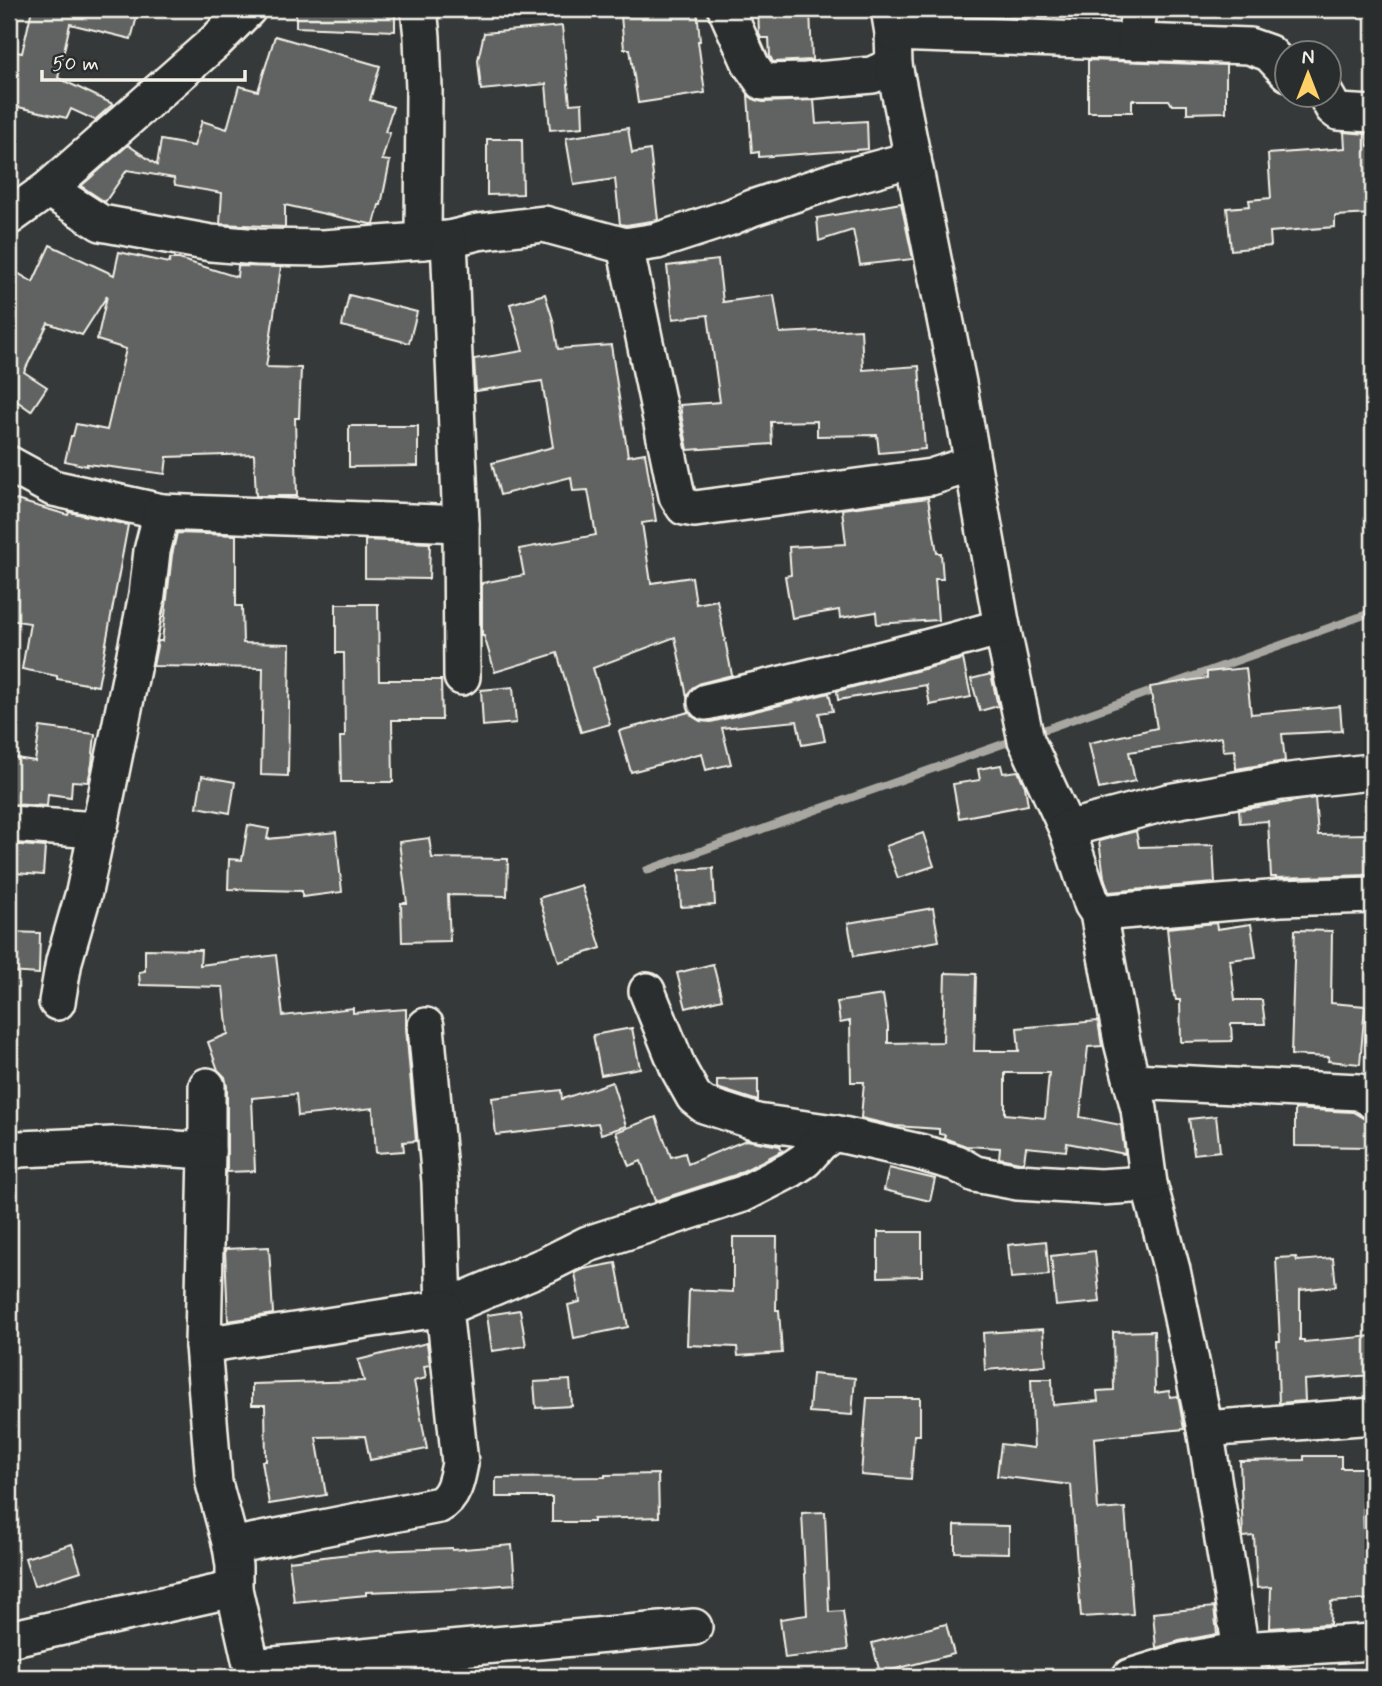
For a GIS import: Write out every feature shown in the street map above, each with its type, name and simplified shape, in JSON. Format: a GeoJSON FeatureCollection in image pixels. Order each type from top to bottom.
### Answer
{"type":"FeatureCollection","features":[{"type":"Feature","properties":{"kind":"street"},"geometry":{"type":"LineString","coordinates":[[9,218],[48,189],[215,42],[248,9]]}},
{"type":"Feature","properties":{"kind":"street"},"geometry":{"type":"LineString","coordinates":[[419,9],[461,524],[462,677]]}},
{"type":"Feature","properties":{"kind":"street"},"geometry":{"type":"LineString","coordinates":[[726,9],[751,65],[763,82],[872,75],[892,36]]}},
{"type":"Feature","properties":{"kind":"street"},"geometry":{"type":"LineString","coordinates":[[892,36],[1137,25],[1249,46],[1269,53],[1274,59]]}},
{"type":"Feature","properties":{"kind":"street"},"geometry":{"type":"LineString","coordinates":[[892,36],[1002,627],[1026,740],[1066,829],[1092,904],[1098,913],[1122,1042],[1139,1109],[1149,1184],[1172,1270],[1205,1429],[1243,1663]]}},
{"type":"Feature","properties":{"kind":"street"},"geometry":{"type":"LineString","coordinates":[[1333,108],[1338,112],[1373,114]]}},
{"type":"Feature","properties":{"kind":"street"},"geometry":{"type":"LineString","coordinates":[[48,189],[101,223],[211,243],[323,248],[436,240],[544,224],[625,246],[657,241],[836,180],[913,159]]}},
{"type":"Feature","properties":{"kind":"street"},"geometry":{"type":"LineString","coordinates":[[625,246],[677,496],[684,507],[695,509],[930,477],[972,464]]}},
{"type":"Feature","properties":{"kind":"street"},"geometry":{"type":"LineString","coordinates":[[9,464],[52,488],[162,512],[461,524]]}},
{"type":"Feature","properties":{"kind":"street"},"geometry":{"type":"LineString","coordinates":[[57,1002],[64,961],[103,812],[147,595],[152,551],[162,512]]}},
{"type":"Feature","properties":{"kind":"street"},"geometry":{"type":"LineString","coordinates":[[706,702],[932,647],[1002,627]]}},
{"type":"Feature","properties":{"kind":"street"},"geometry":{"type":"LineString","coordinates":[[1066,829],[1168,802],[1281,782],[1361,772]]}},
{"type":"Feature","properties":{"kind":"street"},"geometry":{"type":"LineString","coordinates":[[9,824],[97,830]]}},
{"type":"Feature","properties":{"kind":"street"},"geometry":{"type":"LineString","coordinates":[[1098,913],[1281,898],[1373,895]]}},
{"type":"Feature","properties":{"kind":"street"},"geometry":{"type":"LineString","coordinates":[[647,992],[679,1070],[694,1097],[704,1105],[757,1122],[834,1133],[919,1152],[956,1163],[975,1174],[1018,1182],[1100,1186],[1149,1184]]}},
{"type":"Feature","properties":{"kind":"street"},"geometry":{"type":"LineString","coordinates":[[230,1546],[439,1505],[446,1502],[457,1479],[460,1463],[444,1308],[440,1182],[426,1026]]}},
{"type":"Feature","properties":{"kind":"street"},"geometry":{"type":"LineString","coordinates":[[1132,1081],[1359,1092],[1373,1101]]}},
{"type":"Feature","properties":{"kind":"street"},"geometry":{"type":"LineString","coordinates":[[207,1086],[203,1345],[214,1483],[230,1546],[234,1566],[234,1589],[253,1672],[694,1627]]}},
{"type":"Feature","properties":{"kind":"street"},"geometry":{"type":"LineString","coordinates":[[203,1345],[444,1308],[546,1265],[588,1244],[743,1194],[806,1160],[820,1143],[834,1133]]}},
{"type":"Feature","properties":{"kind":"street"},"geometry":{"type":"LineString","coordinates":[[9,1152],[20,1149],[113,1145],[207,1150]]}},
{"type":"Feature","properties":{"kind":"street"},"geometry":{"type":"LineString","coordinates":[[1205,1429],[1373,1416]]}},
{"type":"Feature","properties":{"kind":"street"},"geometry":{"type":"LineString","coordinates":[[9,1639],[234,1589]]}},
{"type":"Feature","properties":{"kind":"street"},"geometry":{"type":"LineString","coordinates":[[1130,1677],[1183,1661],[1243,1663],[1373,1642]]}},
{"type":"Feature","properties":{"kind":"building"},"geometry":{"type":"Polygon","coordinates":[[[32,9],[139,9],[131,39],[70,24],[58,78],[113,104],[95,120],[71,109],[67,118],[9,105],[9,85],[16,52],[22,53],[32,9]]]}},
{"type":"Feature","properties":{"kind":"building"},"geometry":{"type":"Polygon","coordinates":[[[296,9],[395,9],[395,31],[296,27],[296,9]]]}},
{"type":"Feature","properties":{"kind":"building"},"geometry":{"type":"Polygon","coordinates":[[[697,9],[705,93],[638,103],[630,49],[624,49],[621,16],[697,9]]]}},
{"type":"Feature","properties":{"kind":"building"},"geometry":{"type":"Polygon","coordinates":[[[758,9],[810,9],[812,60],[773,62],[769,38],[761,38],[759,34],[758,9]]]}},
{"type":"Feature","properties":{"kind":"building"},"geometry":{"type":"Polygon","coordinates":[[[562,26],[570,104],[582,103],[583,127],[550,130],[546,84],[481,90],[478,60],[484,33],[562,26]]]}},
{"type":"Feature","properties":{"kind":"building"},"geometry":{"type":"Polygon","coordinates":[[[275,36],[380,66],[370,100],[393,107],[385,132],[390,133],[382,160],[390,161],[381,205],[374,224],[285,205],[285,227],[220,224],[222,193],[175,185],[174,178],[127,170],[105,202],[81,186],[128,145],[157,165],[161,140],[194,146],[202,121],[227,129],[239,86],[258,91],[275,36]]]}},
{"type":"Feature","properties":{"kind":"building"},"geometry":{"type":"Polygon","coordinates":[[[1088,60],[1226,65],[1226,112],[1187,113],[1187,105],[1172,105],[1169,100],[1132,100],[1132,112],[1088,112],[1088,60]]]}},
{"type":"Feature","properties":{"kind":"building"},"geometry":{"type":"Polygon","coordinates":[[[748,95],[763,102],[814,100],[816,124],[867,121],[868,149],[759,157],[759,152],[752,153],[748,95]]]}},
{"type":"Feature","properties":{"kind":"building"},"geometry":{"type":"Polygon","coordinates":[[[628,128],[632,153],[650,150],[658,220],[626,225],[620,224],[615,179],[574,185],[566,138],[628,128]]]}},
{"type":"Feature","properties":{"kind":"building"},"geometry":{"type":"Polygon","coordinates":[[[1344,132],[1367,134],[1368,146],[1373,145],[1373,214],[1335,216],[1335,227],[1270,232],[1271,246],[1231,250],[1227,208],[1250,206],[1249,200],[1271,198],[1268,154],[1345,148],[1344,132]]]}},
{"type":"Feature","properties":{"kind":"building"},"geometry":{"type":"Polygon","coordinates":[[[487,139],[522,139],[523,194],[487,195],[487,139]]]}},
{"type":"Feature","properties":{"kind":"building"},"geometry":{"type":"Polygon","coordinates":[[[901,203],[913,259],[860,265],[853,230],[819,241],[817,218],[901,203]]]}},
{"type":"Feature","properties":{"kind":"building"},"geometry":{"type":"Polygon","coordinates":[[[50,245],[114,275],[119,252],[169,263],[170,259],[179,259],[237,277],[238,266],[281,267],[266,367],[301,368],[299,418],[295,418],[297,496],[256,496],[254,454],[167,457],[165,474],[87,466],[65,461],[76,424],[107,430],[126,349],[97,340],[107,296],[82,335],[48,323],[24,372],[47,387],[31,411],[11,397],[9,401],[9,268],[33,282],[50,245]]]}},
{"type":"Feature","properties":{"kind":"building"},"geometry":{"type":"Polygon","coordinates":[[[718,260],[723,302],[774,295],[780,333],[861,329],[863,370],[919,366],[925,449],[879,453],[877,435],[817,436],[817,421],[771,422],[772,444],[688,450],[680,405],[720,402],[708,315],[673,319],[667,266],[718,260]]]}},
{"type":"Feature","properties":{"kind":"building"},"geometry":{"type":"Polygon","coordinates":[[[545,294],[558,349],[611,345],[628,456],[645,453],[656,521],[642,523],[651,583],[692,577],[696,604],[717,600],[732,675],[701,683],[692,688],[687,697],[675,637],[593,668],[610,724],[581,732],[557,653],[495,672],[482,636],[482,583],[524,575],[519,549],[596,535],[588,490],[573,491],[571,477],[500,495],[492,463],[553,447],[542,381],[476,391],[474,359],[523,351],[510,304],[545,294]]]}},
{"type":"Feature","properties":{"kind":"building"},"geometry":{"type":"Polygon","coordinates":[[[349,295],[417,312],[409,343],[342,326],[349,295]]]}},
{"type":"Feature","properties":{"kind":"building"},"geometry":{"type":"Polygon","coordinates":[[[349,426],[418,426],[418,466],[349,467],[349,426]]]}},
{"type":"Feature","properties":{"kind":"building"},"geometry":{"type":"Polygon","coordinates":[[[9,498],[68,515],[69,512],[128,525],[98,686],[57,679],[57,676],[22,669],[30,623],[9,620],[9,498]]]}},
{"type":"Feature","properties":{"kind":"building"},"geometry":{"type":"Polygon","coordinates":[[[928,498],[937,553],[941,553],[943,579],[935,579],[938,620],[877,624],[876,612],[840,618],[839,610],[792,618],[785,576],[791,575],[789,547],[846,544],[842,509],[928,498]]]}},
{"type":"Feature","properties":{"kind":"building"},"geometry":{"type":"Polygon","coordinates":[[[177,533],[236,535],[236,606],[242,606],[243,643],[290,644],[288,776],[261,775],[263,668],[153,666],[158,641],[162,641],[177,533]]]}},
{"type":"Feature","properties":{"kind":"building"},"geometry":{"type":"Polygon","coordinates":[[[365,540],[430,543],[429,579],[365,578],[365,540]]]}},
{"type":"Feature","properties":{"kind":"building"},"geometry":{"type":"Polygon","coordinates":[[[336,604],[378,604],[379,680],[441,680],[442,720],[392,720],[393,782],[341,782],[340,737],[345,737],[344,653],[336,653],[336,604]]]}},
{"type":"Feature","properties":{"kind":"building"},"geometry":{"type":"Polygon","coordinates":[[[963,659],[971,697],[930,705],[926,685],[838,700],[837,691],[963,659]]]}},
{"type":"Feature","properties":{"kind":"building"},"geometry":{"type":"Polygon","coordinates":[[[1246,668],[1251,714],[1340,706],[1342,731],[1282,734],[1285,761],[1236,769],[1235,750],[1223,751],[1222,737],[1129,752],[1135,781],[1099,789],[1089,743],[1157,728],[1150,687],[1207,678],[1207,672],[1246,668]]]}},
{"type":"Feature","properties":{"kind":"building"},"geometry":{"type":"Polygon","coordinates":[[[991,674],[998,706],[980,711],[971,679],[991,674]]]}},
{"type":"Feature","properties":{"kind":"building"},"geometry":{"type":"Polygon","coordinates":[[[513,687],[516,723],[483,726],[481,690],[513,687]]]}},
{"type":"Feature","properties":{"kind":"building"},"geometry":{"type":"Polygon","coordinates":[[[829,693],[833,711],[819,713],[825,741],[802,745],[797,721],[722,728],[731,764],[706,770],[702,753],[631,772],[619,731],[689,712],[700,721],[711,722],[829,693]]]}},
{"type":"Feature","properties":{"kind":"building"},"geometry":{"type":"Polygon","coordinates":[[[40,727],[95,734],[88,782],[72,781],[71,797],[48,794],[47,806],[9,804],[9,757],[35,761],[40,727]]]}},
{"type":"Feature","properties":{"kind":"building"},"geometry":{"type":"Polygon","coordinates":[[[1001,765],[1003,773],[1018,771],[1025,786],[1028,805],[959,818],[953,784],[980,780],[978,769],[1001,765]]]}},
{"type":"Feature","properties":{"kind":"building"},"geometry":{"type":"Polygon","coordinates":[[[202,776],[235,782],[230,813],[197,807],[202,776]]]}},
{"type":"Feature","properties":{"kind":"building"},"geometry":{"type":"Polygon","coordinates":[[[1315,798],[1318,835],[1367,834],[1368,875],[1271,877],[1268,821],[1240,823],[1239,810],[1315,798]]]}},
{"type":"Feature","properties":{"kind":"building"},"geometry":{"type":"Polygon","coordinates":[[[248,825],[269,829],[267,839],[336,832],[342,892],[302,897],[302,891],[228,889],[229,859],[242,860],[248,825]]]}},
{"type":"Feature","properties":{"kind":"building"},"geometry":{"type":"Polygon","coordinates":[[[1136,831],[1139,847],[1213,845],[1215,883],[1109,892],[1099,841],[1136,831]]]}},
{"type":"Feature","properties":{"kind":"building"},"geometry":{"type":"Polygon","coordinates":[[[923,833],[934,866],[898,878],[886,846],[923,833]]]}},
{"type":"Feature","properties":{"kind":"building"},"geometry":{"type":"Polygon","coordinates":[[[429,838],[432,858],[508,859],[507,896],[448,895],[450,941],[402,942],[401,903],[407,903],[399,842],[429,838]]]}},
{"type":"Feature","properties":{"kind":"building"},"geometry":{"type":"Polygon","coordinates":[[[9,844],[45,847],[43,875],[14,873],[14,868],[9,867],[9,844]]]}},
{"type":"Feature","properties":{"kind":"building"},"geometry":{"type":"Polygon","coordinates":[[[713,868],[715,905],[681,907],[679,870],[713,868]]]}},
{"type":"Feature","properties":{"kind":"building"},"geometry":{"type":"Polygon","coordinates":[[[581,885],[601,948],[559,962],[539,898],[581,885]]]}},
{"type":"Feature","properties":{"kind":"building"},"geometry":{"type":"Polygon","coordinates":[[[933,908],[939,941],[854,956],[848,923],[933,908]]]}},
{"type":"Feature","properties":{"kind":"building"},"geometry":{"type":"Polygon","coordinates":[[[1216,923],[1217,929],[1251,924],[1256,957],[1230,960],[1235,1000],[1262,1000],[1265,1024],[1231,1024],[1232,1041],[1181,1042],[1180,1000],[1176,1000],[1174,996],[1167,928],[1216,923]]]}},
{"type":"Feature","properties":{"kind":"building"},"geometry":{"type":"Polygon","coordinates":[[[1295,930],[1332,931],[1331,1003],[1365,1006],[1360,1064],[1328,1061],[1329,1057],[1291,1055],[1295,930]]]}},
{"type":"Feature","properties":{"kind":"building"},"geometry":{"type":"Polygon","coordinates":[[[9,932],[40,933],[39,974],[9,972],[9,932]]]}},
{"type":"Feature","properties":{"kind":"building"},"geometry":{"type":"Polygon","coordinates":[[[145,949],[201,950],[200,965],[276,955],[283,1016],[353,1008],[353,1013],[406,1009],[416,1141],[403,1142],[404,1151],[376,1153],[373,1108],[298,1116],[296,1094],[252,1098],[255,1171],[227,1172],[227,1086],[208,1042],[228,1034],[223,987],[140,985],[139,972],[145,971],[145,949]]]}},
{"type":"Feature","properties":{"kind":"building"},"geometry":{"type":"Polygon","coordinates":[[[713,964],[722,999],[686,1008],[677,973],[713,964]]]}},
{"type":"Feature","properties":{"kind":"building"},"geometry":{"type":"Polygon","coordinates":[[[945,973],[976,974],[974,1051],[1019,1051],[1017,1028],[1098,1021],[1102,1046],[1088,1047],[1080,1117],[1121,1125],[1125,1154],[1067,1143],[1066,1151],[1026,1147],[1024,1162],[1020,1162],[999,1158],[1000,1148],[966,1146],[944,1138],[945,1135],[939,1134],[939,1129],[895,1126],[861,1118],[864,1082],[851,1082],[850,1021],[840,1023],[837,1002],[883,995],[888,1043],[943,1042],[945,973]],[[1005,1073],[1005,1114],[1045,1118],[1049,1073],[1005,1073]]]}},
{"type":"Feature","properties":{"kind":"building"},"geometry":{"type":"Polygon","coordinates":[[[632,1028],[640,1068],[601,1075],[593,1035],[632,1028]]]}},
{"type":"Feature","properties":{"kind":"building"},"geometry":{"type":"Polygon","coordinates":[[[758,1079],[758,1101],[717,1088],[717,1080],[758,1079]]]}},
{"type":"Feature","properties":{"kind":"building"},"geometry":{"type":"Polygon","coordinates":[[[612,1082],[626,1126],[601,1134],[598,1123],[496,1135],[492,1098],[561,1090],[562,1099],[612,1082]]]}},
{"type":"Feature","properties":{"kind":"building"},"geometry":{"type":"Polygon","coordinates":[[[1295,1109],[1353,1112],[1372,1121],[1372,1147],[1295,1146],[1295,1109]]]}},
{"type":"Feature","properties":{"kind":"building"},"geometry":{"type":"Polygon","coordinates":[[[1216,1116],[1220,1151],[1194,1154],[1189,1119],[1216,1116]]]}},
{"type":"Feature","properties":{"kind":"building"},"geometry":{"type":"Polygon","coordinates":[[[656,1117],[671,1157],[685,1153],[688,1164],[746,1140],[780,1146],[782,1151],[735,1175],[655,1201],[641,1161],[629,1166],[616,1132],[656,1117]]]}},
{"type":"Feature","properties":{"kind":"building"},"geometry":{"type":"Polygon","coordinates":[[[889,1168],[935,1179],[930,1201],[884,1190],[889,1168]]]}},
{"type":"Feature","properties":{"kind":"building"},"geometry":{"type":"Polygon","coordinates":[[[878,1232],[922,1232],[922,1276],[878,1277],[878,1232]]]}},
{"type":"Feature","properties":{"kind":"building"},"geometry":{"type":"Polygon","coordinates":[[[733,1237],[777,1237],[776,1310],[779,1310],[782,1353],[738,1356],[737,1347],[687,1345],[689,1290],[733,1292],[733,1237]]]}},
{"type":"Feature","properties":{"kind":"building"},"geometry":{"type":"Polygon","coordinates":[[[1046,1241],[1049,1275],[1011,1278],[1008,1245],[1046,1241]]]}},
{"type":"Feature","properties":{"kind":"building"},"geometry":{"type":"Polygon","coordinates":[[[269,1247],[273,1314],[228,1321],[225,1249],[269,1247]]]}},
{"type":"Feature","properties":{"kind":"building"},"geometry":{"type":"Polygon","coordinates":[[[1095,1251],[1100,1302],[1056,1306],[1051,1256],[1095,1251]]]}},
{"type":"Feature","properties":{"kind":"building"},"geometry":{"type":"Polygon","coordinates":[[[1296,1257],[1297,1261],[1333,1258],[1336,1286],[1300,1290],[1300,1340],[1304,1342],[1373,1336],[1373,1375],[1304,1380],[1305,1401],[1279,1403],[1277,1341],[1280,1341],[1276,1258],[1296,1257]]]}},
{"type":"Feature","properties":{"kind":"building"},"geometry":{"type":"Polygon","coordinates":[[[616,1263],[628,1327],[574,1338],[568,1305],[580,1302],[575,1273],[616,1263]]]}},
{"type":"Feature","properties":{"kind":"building"},"geometry":{"type":"Polygon","coordinates":[[[520,1310],[526,1346],[492,1351],[487,1315],[520,1310]]]}},
{"type":"Feature","properties":{"kind":"building"},"geometry":{"type":"Polygon","coordinates":[[[1043,1329],[1046,1365],[985,1370],[983,1333],[1043,1329]]]}},
{"type":"Feature","properties":{"kind":"building"},"geometry":{"type":"Polygon","coordinates":[[[1154,1331],[1155,1393],[1169,1391],[1170,1397],[1178,1396],[1184,1429],[1094,1438],[1098,1510],[1125,1508],[1133,1614],[1081,1617],[1071,1485],[997,1476],[1001,1444],[1034,1448],[1031,1379],[1052,1379],[1053,1405],[1098,1401],[1097,1391],[1114,1390],[1113,1332],[1154,1331]]]}},
{"type":"Feature","properties":{"kind":"building"},"geometry":{"type":"Polygon","coordinates":[[[427,1343],[430,1365],[424,1366],[426,1378],[414,1381],[427,1449],[370,1460],[365,1436],[316,1437],[326,1495],[269,1504],[262,1461],[266,1461],[265,1405],[252,1405],[252,1384],[364,1381],[358,1360],[427,1343]]]}},
{"type":"Feature","properties":{"kind":"building"},"geometry":{"type":"Polygon","coordinates":[[[812,1374],[855,1378],[852,1415],[809,1412],[812,1374]]]}},
{"type":"Feature","properties":{"kind":"building"},"geometry":{"type":"Polygon","coordinates":[[[570,1380],[572,1406],[536,1408],[534,1382],[570,1380]]]}},
{"type":"Feature","properties":{"kind":"building"},"geometry":{"type":"Polygon","coordinates":[[[867,1398],[920,1398],[920,1435],[914,1435],[911,1479],[861,1475],[867,1398]]]}},
{"type":"Feature","properties":{"kind":"building"},"geometry":{"type":"Polygon","coordinates":[[[1304,1456],[1341,1456],[1341,1468],[1373,1468],[1373,1505],[1363,1505],[1365,1561],[1373,1560],[1373,1599],[1331,1602],[1330,1624],[1270,1628],[1271,1587],[1257,1588],[1254,1536],[1243,1537],[1240,1461],[1304,1460],[1304,1456]]]}},
{"type":"Feature","properties":{"kind":"building"},"geometry":{"type":"Polygon","coordinates":[[[658,1474],[659,1517],[552,1522],[552,1497],[496,1497],[496,1478],[658,1474]]]}},
{"type":"Feature","properties":{"kind":"building"},"geometry":{"type":"Polygon","coordinates":[[[825,1512],[829,1612],[843,1611],[848,1650],[785,1658],[780,1619],[807,1615],[802,1513],[825,1512]]]}},
{"type":"Feature","properties":{"kind":"building"},"geometry":{"type":"Polygon","coordinates":[[[955,1525],[1009,1526],[1009,1553],[955,1552],[955,1525]]]}},
{"type":"Feature","properties":{"kind":"building"},"geometry":{"type":"Polygon","coordinates":[[[72,1544],[81,1571],[34,1586],[25,1558],[72,1544]]]}},
{"type":"Feature","properties":{"kind":"building"},"geometry":{"type":"Polygon","coordinates":[[[512,1545],[515,1584],[366,1592],[366,1595],[294,1602],[289,1561],[376,1551],[452,1550],[512,1545]]]}},
{"type":"Feature","properties":{"kind":"building"},"geometry":{"type":"Polygon","coordinates":[[[1214,1607],[1217,1634],[1156,1648],[1153,1613],[1214,1607]]]}},
{"type":"Feature","properties":{"kind":"building"},"geometry":{"type":"Polygon","coordinates":[[[946,1624],[954,1654],[880,1673],[872,1643],[946,1624]]]}},
{"type":"Feature","properties":{"kind":"building"},"geometry":{"type":"Polygon","coordinates":[[[1290,1667],[1290,1677],[1268,1677],[1268,1669],[1290,1667]]]}},
{"type":"Feature","properties":{"kind":"waterway"},"geometry":{"type":"LineString","coordinates":[[1032,734],[1373,612]]}},
{"type":"Feature","properties":{"kind":"waterway"},"geometry":{"type":"LineString","coordinates":[[647,870],[1017,739]]}}]}
